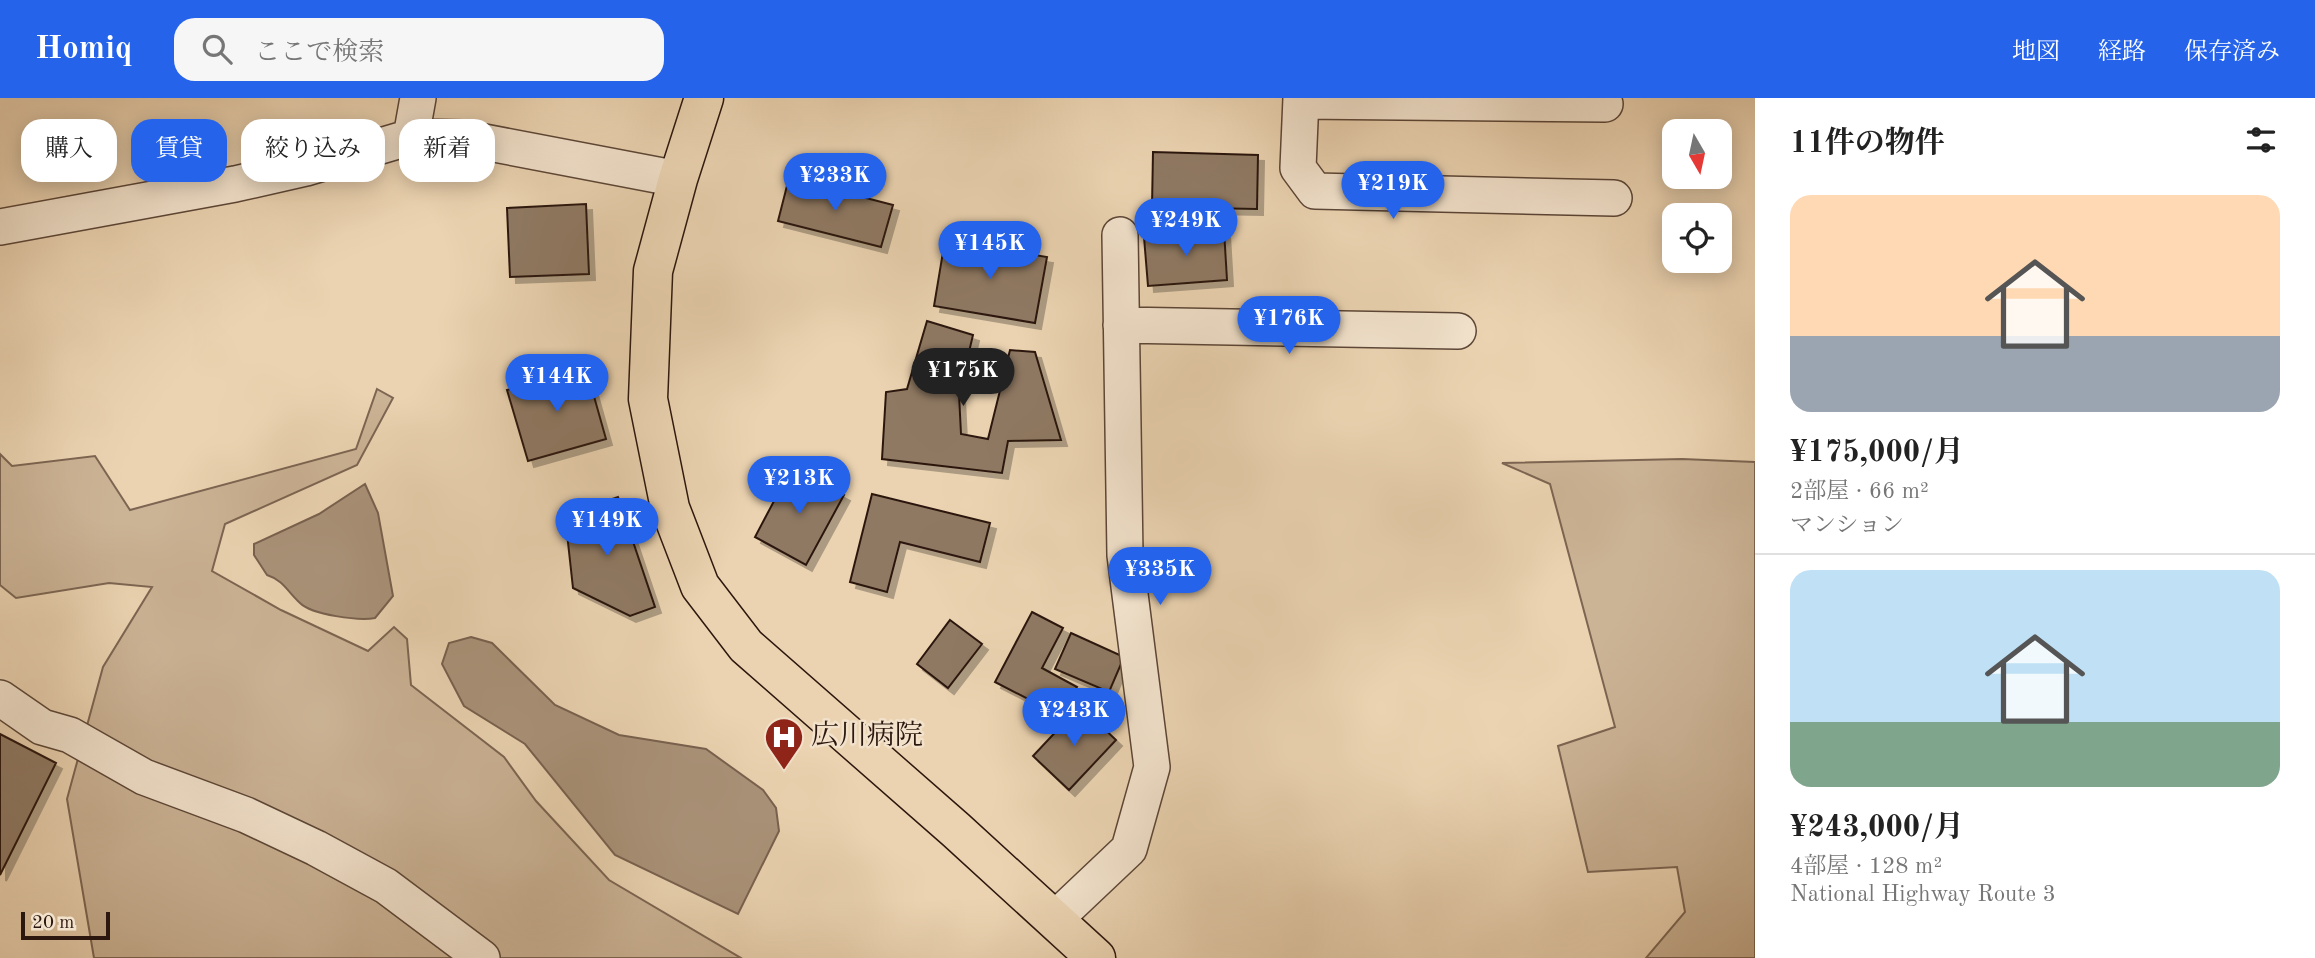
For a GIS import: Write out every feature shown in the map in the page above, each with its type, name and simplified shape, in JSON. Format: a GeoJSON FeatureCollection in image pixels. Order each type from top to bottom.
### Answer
{"type":"FeatureCollection","features":[{"type":"Feature","properties":{"kind":"highway"},"geometry":{"type":"LineString","coordinates":[[704,98],[653,271],[648,398],[670,508],[700,586],[747,646],[946,821],[1096,958]]}},
{"type":"Feature","properties":{"kind":"street"},"geometry":{"type":"LineString","coordinates":[[414,119],[418,98]]}},
{"type":"Feature","properties":{"kind":"street"},"geometry":{"type":"LineString","coordinates":[[1605,104],[1301,99],[1298,168],[1315,191],[1615,198]]}},
{"type":"Feature","properties":{"kind":"street"},"geometry":{"type":"LineString","coordinates":[[0,227],[235,184],[399,140]]}},
{"type":"Feature","properties":{"kind":"street"},"geometry":{"type":"LineString","coordinates":[[495,144],[678,179]]}},
{"type":"Feature","properties":{"kind":"street"},"geometry":{"type":"LineString","coordinates":[[1054,920],[1129,849],[1152,767],[1125,555],[1120,235]]}},
{"type":"Feature","properties":{"kind":"street"},"geometry":{"type":"LineString","coordinates":[[1121,325],[1458,331]]}},
{"type":"Feature","properties":{"kind":"street"},"geometry":{"type":"LineString","coordinates":[[0,698],[42,727],[70,735],[144,777],[246,815],[316,848],[386,886],[482,958]]}},
{"type":"Feature","properties":{"kind":"shaded area"},"geometry":{"type":"Polygon","coordinates":[[[377,389],[393,398],[357,465],[225,524],[212,571],[281,610],[368,651],[394,627],[407,639],[411,685],[504,757],[536,801],[609,880],[741,958],[94,958],[67,799],[103,667],[152,587],[109,583],[16,598],[0,585],[0,454],[12,466],[95,456],[130,510],[356,449],[377,389]]]}},
{"type":"Feature","properties":{"kind":"shaded area"},"geometry":{"type":"Polygon","coordinates":[[[1682,459],[1755,462],[1755,958],[1646,958],[1685,912],[1677,867],[1588,872],[1558,746],[1615,727],[1550,484],[1502,463],[1682,459]]]}},
{"type":"Feature","properties":{"kind":"shaded area"},"geometry":{"type":"Polygon","coordinates":[[[365,484],[378,513],[393,596],[375,618],[358,619],[315,611],[300,603],[281,583],[267,575],[254,555],[254,544],[319,514],[365,484]]]}},
{"type":"Feature","properties":{"kind":"shaded area"},"geometry":{"type":"Polygon","coordinates":[[[471,637],[492,643],[555,705],[619,735],[706,749],[763,790],[776,808],[779,831],[738,914],[615,855],[525,744],[464,706],[442,664],[449,643],[471,637]]]}},
{"type":"Feature","properties":{"kind":"building"},"geometry":{"type":"Polygon","coordinates":[[[1153,152],[1258,155],[1257,209],[1152,207],[1153,152]]]}},
{"type":"Feature","properties":{"kind":"building"},"geometry":{"type":"Polygon","coordinates":[[[789,178],[893,205],[881,247],[778,221],[789,178]]]}},
{"type":"Feature","properties":{"kind":"building"},"geometry":{"type":"Polygon","coordinates":[[[586,204],[589,274],[510,277],[507,208],[586,204]]]}},
{"type":"Feature","properties":{"kind":"building"},"geometry":{"type":"Polygon","coordinates":[[[1224,230],[1227,280],[1148,286],[1144,237],[1224,230]]]}},
{"type":"Feature","properties":{"kind":"building"},"geometry":{"type":"Polygon","coordinates":[[[945,240],[1047,257],[1035,323],[934,306],[945,240]]]}},
{"type":"Feature","properties":{"kind":"building"},"geometry":{"type":"Polygon","coordinates":[[[927,321],[973,335],[959,394],[961,434],[988,439],[1010,350],[1035,352],[1061,440],[1008,441],[1002,473],[882,459],[886,392],[907,389],[927,321]]]}},
{"type":"Feature","properties":{"kind":"building"},"geometry":{"type":"Polygon","coordinates":[[[586,368],[606,439],[528,461],[507,390],[586,368]]]}},
{"type":"Feature","properties":{"kind":"building"},"geometry":{"type":"Polygon","coordinates":[[[792,467],[844,495],[806,565],[755,537],[792,467]]]}},
{"type":"Feature","properties":{"kind":"building"},"geometry":{"type":"Polygon","coordinates":[[[872,494],[990,523],[980,562],[900,542],[887,592],[850,582],[872,494]]]}},
{"type":"Feature","properties":{"kind":"building"},"geometry":{"type":"Polygon","coordinates":[[[618,497],[655,607],[630,616],[573,588],[565,515],[618,497]]]}},
{"type":"Feature","properties":{"kind":"building"},"geometry":{"type":"Polygon","coordinates":[[[1032,612],[1063,628],[1042,668],[1077,687],[1061,716],[995,682],[1032,612]]]}},
{"type":"Feature","properties":{"kind":"building"},"geometry":{"type":"Polygon","coordinates":[[[950,620],[982,644],[948,688],[917,664],[950,620]]]}},
{"type":"Feature","properties":{"kind":"building"},"geometry":{"type":"Polygon","coordinates":[[[1071,633],[1124,657],[1109,692],[1055,669],[1071,633]]]}},
{"type":"Feature","properties":{"kind":"building"},"geometry":{"type":"Polygon","coordinates":[[[1080,706],[1116,740],[1069,790],[1033,756],[1080,706]]]}},
{"type":"Feature","properties":{"kind":"building"},"geometry":{"type":"Polygon","coordinates":[[[0,734],[56,763],[0,875],[0,734]]]}},
{"type":"Feature","properties":{"kind":"place","name":"広川病院"},"geometry":{"type":"Point","coordinates":[784,771]}}]}
